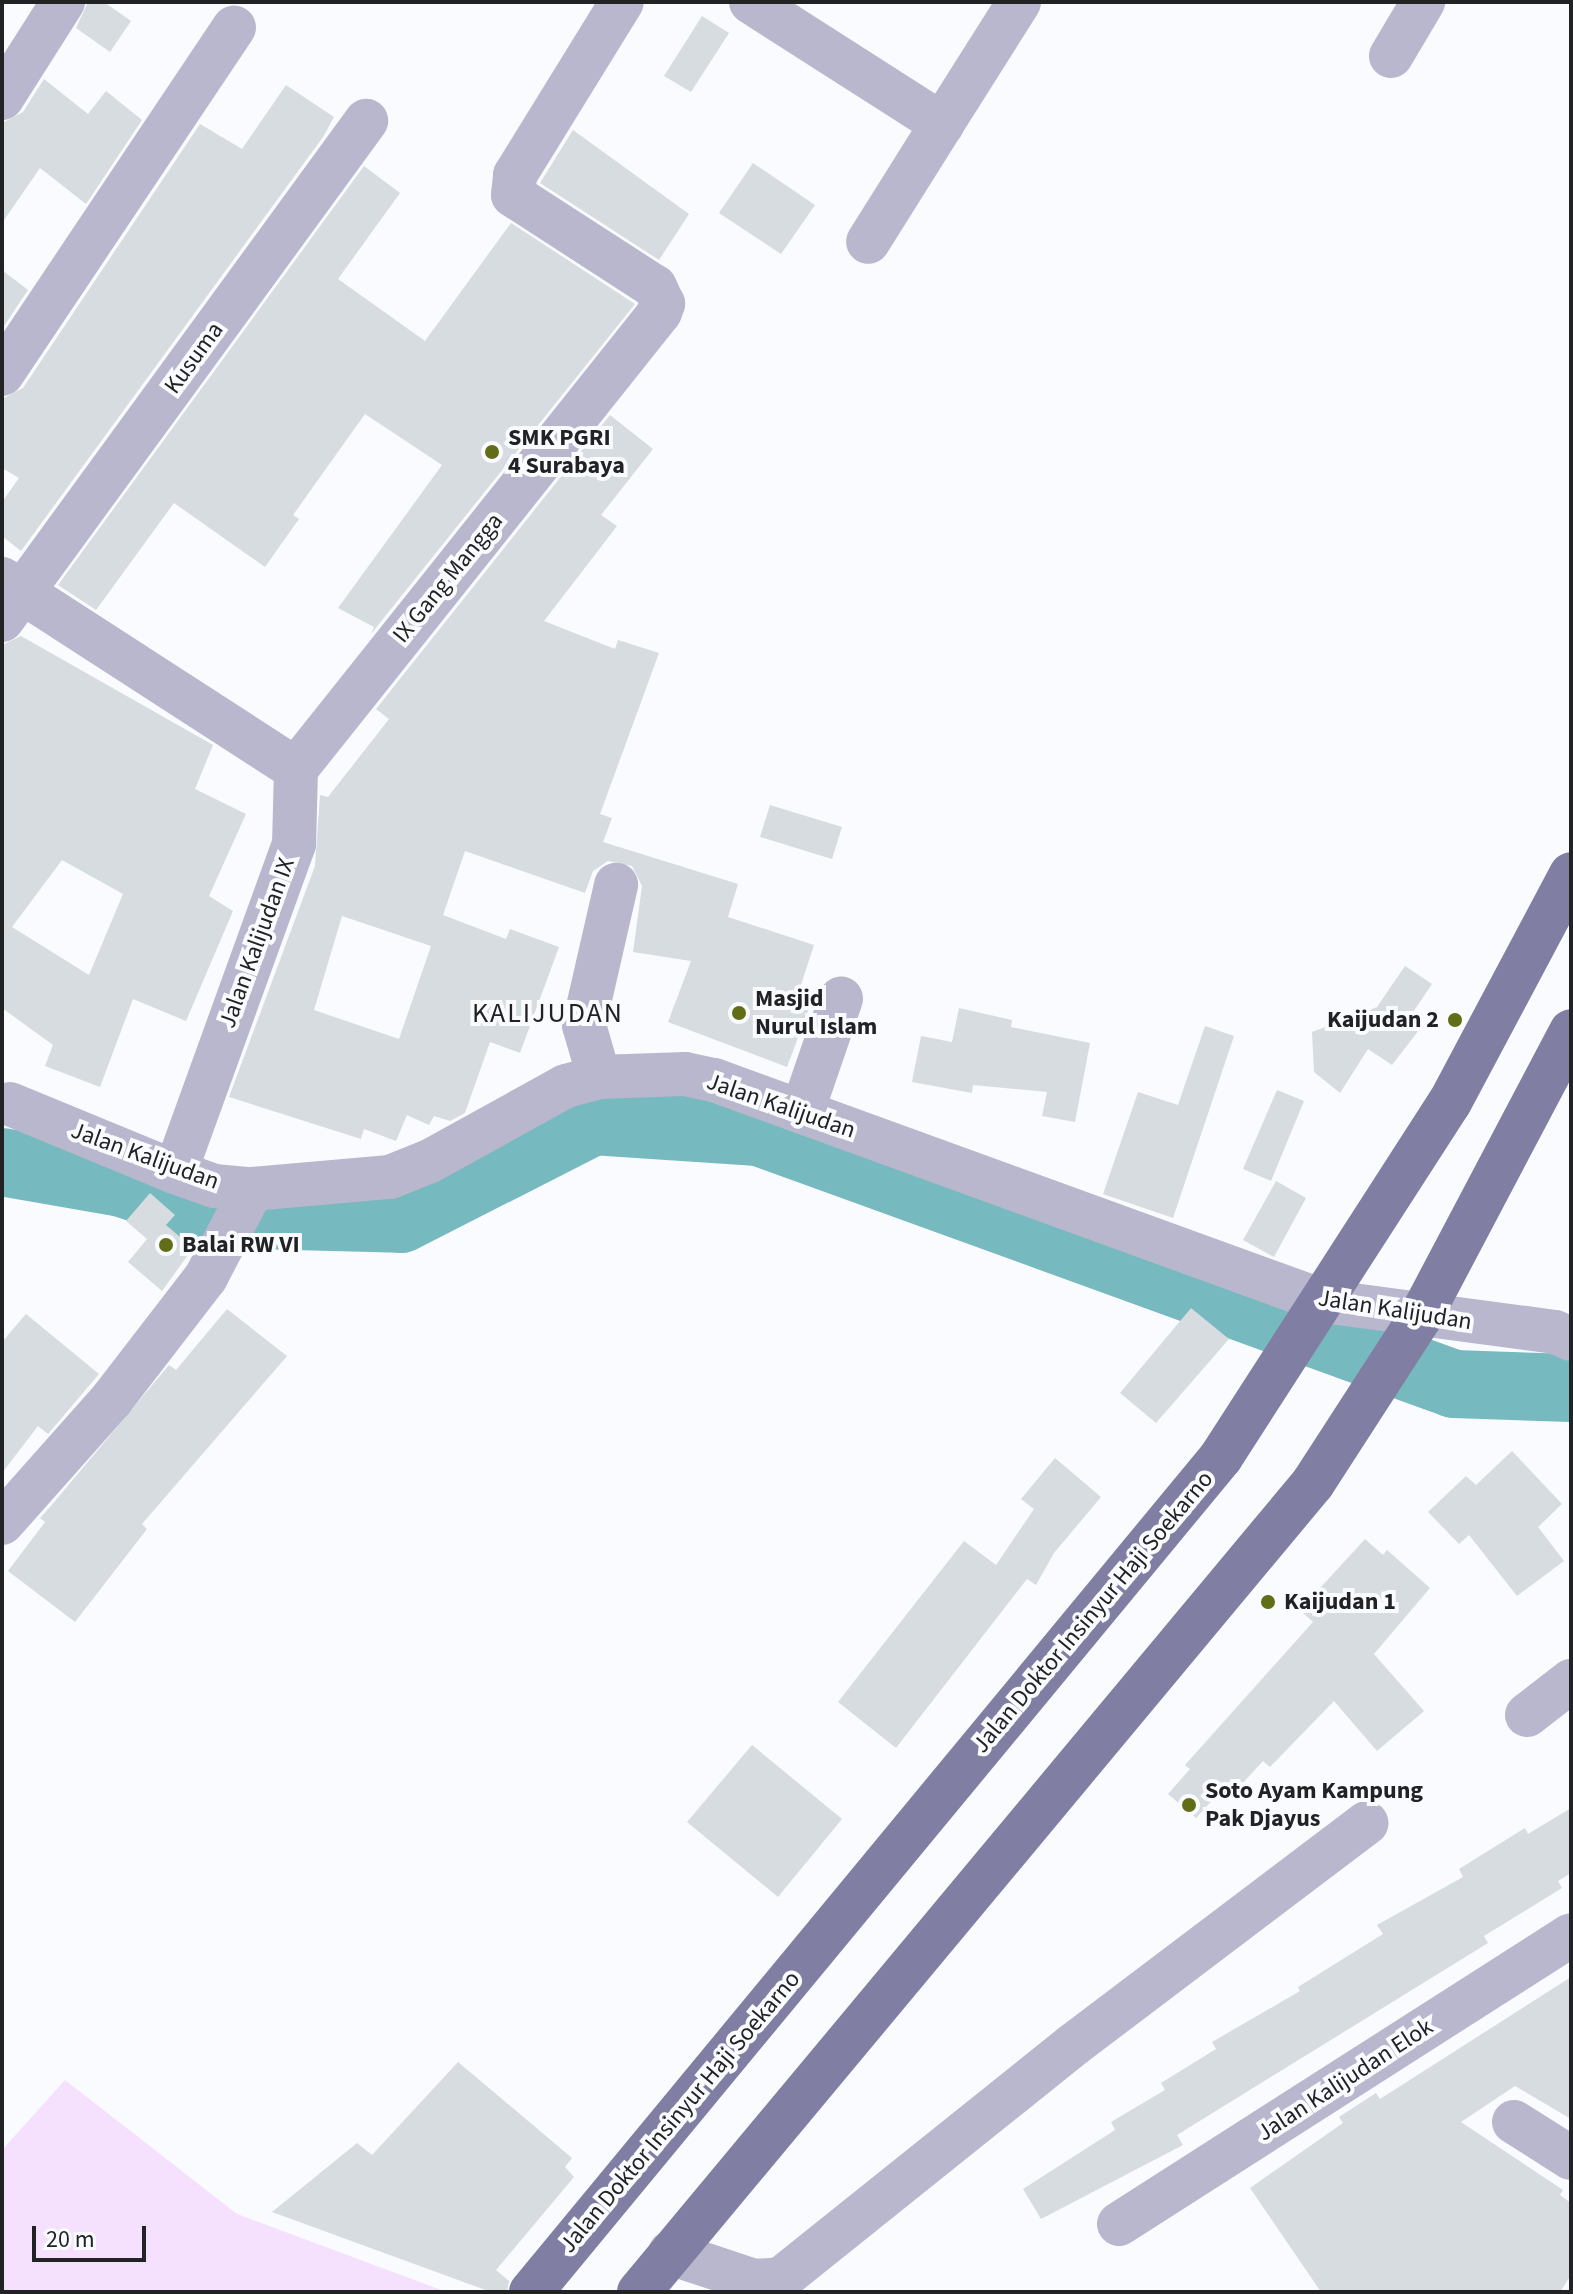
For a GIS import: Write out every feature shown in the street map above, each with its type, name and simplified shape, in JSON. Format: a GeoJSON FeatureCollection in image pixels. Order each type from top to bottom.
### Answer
{"type":"FeatureCollection","features":[{"type":"Feature","properties":{"kind":"main road","name":"Jalan Doktor Insinyur Haji Soekarno"},"geometry":{"type":"LineString","coordinates":[[531,2292],[1211,1469],[1317,1311],[1450,1102],[1571,874]]}},
{"type":"Feature","properties":{"kind":"main road"},"geometry":{"type":"LineString","coordinates":[[639,2292],[1313,1483],[1413,1328],[1571,1031]]}},
{"type":"Feature","properties":{"kind":"street"},"geometry":{"type":"LineString","coordinates":[[2,98],[63,2]]}},
{"type":"Feature","properties":{"kind":"street","name":"IX Gang Mangga"},"geometry":{"type":"LineString","coordinates":[[296,769],[660,312],[663,304],[655,287],[513,195],[515,175],[622,2]]}},
{"type":"Feature","properties":{"kind":"street"},"geometry":{"type":"LineString","coordinates":[[751,2],[942,124]]}},
{"type":"Feature","properties":{"kind":"street"},"geometry":{"type":"LineString","coordinates":[[868,242],[1019,2]]}},
{"type":"Feature","properties":{"kind":"street"},"geometry":{"type":"LineString","coordinates":[[1391,56],[1423,2]]}},
{"type":"Feature","properties":{"kind":"street"},"geometry":{"type":"LineString","coordinates":[[2,374],[234,28]]}},
{"type":"Feature","properties":{"kind":"street","name":"Kusuma"},"geometry":{"type":"LineString","coordinates":[[9,598],[366,121]]}},
{"type":"Feature","properties":{"kind":"street"},"geometry":{"type":"LineString","coordinates":[[9,598],[296,769]]}},
{"type":"Feature","properties":{"kind":"street","name":"Jalan Kalijudan IX"},"geometry":{"type":"LineString","coordinates":[[175,1172],[294,844],[296,769]]}},
{"type":"Feature","properties":{"kind":"street"},"geometry":{"type":"LineString","coordinates":[[599,1077],[584,1025],[616,885]]}},
{"type":"Feature","properties":{"kind":"street"},"geometry":{"type":"LineString","coordinates":[[802,1112],[841,999]]}},
{"type":"Feature","properties":{"kind":"street","name":"Jalan Kalijudan"},"geometry":{"type":"LineString","coordinates":[[5,1101],[214,1186],[242,1211],[390,1177],[430,1161],[566,1086],[599,1077],[685,1074],[802,1112],[1317,1311],[1413,1328],[1566,1331]]}},
{"type":"Feature","properties":{"kind":"street"},"geometry":{"type":"LineString","coordinates":[[2,1523],[112,1399],[206,1277],[242,1211]]}},
{"type":"Feature","properties":{"kind":"street"},"geometry":{"type":"LineString","coordinates":[[1527,1715],[1571,1681]]}},
{"type":"Feature","properties":{"kind":"street"},"geometry":{"type":"LineString","coordinates":[[670,2253],[754,2281],[769,2284],[781,2279],[1073,2045],[1367,1823]]}},
{"type":"Feature","properties":{"kind":"street","name":"Jalan Kalijudan Elok"},"geometry":{"type":"LineString","coordinates":[[1119,2224],[1571,1935]]}},
{"type":"Feature","properties":{"kind":"street"},"geometry":{"type":"LineString","coordinates":[[1514,2122],[1571,2158]]}},
{"type":"Feature","properties":{"kind":"shaded area"},"geometry":{"type":"Polygon","coordinates":[[[65,2080],[237,2214],[444,2291],[2,2292],[2,2150],[65,2080]]]}},
{"type":"Feature","properties":{"kind":"building"},"geometry":{"type":"Polygon","coordinates":[[[88,2],[104,2],[131,21],[110,52],[76,28],[88,2]]]}},
{"type":"Feature","properties":{"kind":"building"},"geometry":{"type":"Polygon","coordinates":[[[702,16],[729,33],[691,92],[664,76],[702,16]]]}},
{"type":"Feature","properties":{"kind":"building"},"geometry":{"type":"Polygon","coordinates":[[[44,79],[88,114],[106,91],[142,120],[86,204],[40,168],[2,223],[2,123],[23,112],[44,79]]]}},
{"type":"Feature","properties":{"kind":"building"},"geometry":{"type":"Polygon","coordinates":[[[286,85],[334,117],[323,137],[21,551],[2,536],[2,502],[19,478],[2,468],[2,399],[23,388],[200,124],[242,149],[286,85]]]}},
{"type":"Feature","properties":{"kind":"building"},"geometry":{"type":"Polygon","coordinates":[[[573,130],[689,214],[659,260],[540,183],[573,130]]]}},
{"type":"Feature","properties":{"kind":"building"},"geometry":{"type":"Polygon","coordinates":[[[753,163],[815,205],[781,254],[719,213],[753,163]]]}},
{"type":"Feature","properties":{"kind":"building"},"geometry":{"type":"Polygon","coordinates":[[[364,166],[400,193],[338,279],[425,341],[511,223],[635,304],[371,634],[374,627],[338,608],[442,465],[365,414],[293,515],[299,519],[265,567],[174,503],[96,610],[58,585],[364,166]]]}},
{"type":"Feature","properties":{"kind":"building"},"geometry":{"type":"Polygon","coordinates":[[[2,270],[28,290],[2,329],[2,270]]]}},
{"type":"Feature","properties":{"kind":"building"},"geometry":{"type":"Polygon","coordinates":[[[610,415],[653,449],[601,515],[617,526],[544,621],[615,649],[618,640],[659,653],[600,814],[612,818],[603,842],[738,884],[728,917],[814,945],[797,997],[811,1003],[787,1067],[668,1022],[691,961],[633,952],[642,886],[632,866],[608,861],[593,871],[585,893],[465,851],[443,915],[506,939],[510,929],[559,947],[520,1053],[490,1042],[465,1113],[450,1121],[434,1116],[429,1125],[407,1115],[396,1141],[364,1129],[361,1139],[229,1097],[315,866],[320,795],[328,797],[389,719],[376,709],[610,415]],[[342,916],[314,1010],[399,1039],[431,946],[342,916]]]}},
{"type":"Feature","properties":{"kind":"building"},"geometry":{"type":"Polygon","coordinates":[[[21,636],[213,745],[195,789],[246,814],[209,896],[233,911],[186,1021],[133,999],[100,1087],[45,1066],[53,1045],[2,1008],[2,645],[21,636]],[[62,860],[12,927],[89,975],[123,894],[62,860]]]}},
{"type":"Feature","properties":{"kind":"building"},"geometry":{"type":"Polygon","coordinates":[[[770,805],[842,827],[832,859],[760,837],[770,805]]]}},
{"type":"Feature","properties":{"kind":"building"},"geometry":{"type":"Polygon","coordinates":[[[1405,966],[1432,984],[1407,1021],[1419,1030],[1392,1065],[1368,1049],[1340,1093],[1314,1072],[1312,1032],[1377,1007],[1405,966]]]}},
{"type":"Feature","properties":{"kind":"building"},"geometry":{"type":"Polygon","coordinates":[[[959,1008],[1012,1020],[1011,1027],[1090,1043],[1075,1122],[1042,1116],[1047,1092],[973,1085],[972,1093],[912,1082],[921,1036],[952,1042],[959,1008]]]}},
{"type":"Feature","properties":{"kind":"building"},"geometry":{"type":"Polygon","coordinates":[[[1205,1026],[1234,1036],[1173,1218],[1103,1194],[1138,1092],[1178,1105],[1205,1026]]]}},
{"type":"Feature","properties":{"kind":"building"},"geometry":{"type":"Polygon","coordinates":[[[1277,1090],[1304,1101],[1271,1181],[1243,1169],[1277,1090]]]}},
{"type":"Feature","properties":{"kind":"building"},"geometry":{"type":"Polygon","coordinates":[[[1276,1181],[1306,1198],[1274,1257],[1243,1240],[1276,1181]]]}},
{"type":"Feature","properties":{"kind":"building","name":"Balai RW VI"},"geometry":{"type":"Polygon","coordinates":[[[150,1193],[175,1215],[166,1225],[193,1248],[162,1291],[128,1262],[147,1239],[126,1221],[150,1193]]]}},
{"type":"Feature","properties":{"kind":"building"},"geometry":{"type":"Polygon","coordinates":[[[1191,1308],[1229,1339],[1156,1423],[1120,1393],[1191,1308]]]}},
{"type":"Feature","properties":{"kind":"building"},"geometry":{"type":"Polygon","coordinates":[[[227,1309],[287,1356],[142,1524],[147,1529],[75,1622],[8,1571],[45,1522],[40,1518],[169,1365],[176,1370],[227,1309]]]}},
{"type":"Feature","properties":{"kind":"building"},"geometry":{"type":"Polygon","coordinates":[[[26,1314],[99,1374],[48,1434],[38,1426],[2,1473],[2,1342],[26,1314]]]}},
{"type":"Feature","properties":{"kind":"building"},"geometry":{"type":"Polygon","coordinates":[[[1512,1451],[1562,1504],[1538,1527],[1564,1561],[1517,1596],[1469,1535],[1459,1544],[1428,1512],[1466,1476],[1476,1485],[1512,1451]]]}},
{"type":"Feature","properties":{"kind":"building"},"geometry":{"type":"Polygon","coordinates":[[[1055,1458],[1101,1497],[1054,1553],[1036,1585],[1027,1579],[896,1748],[838,1702],[964,1541],[996,1565],[1034,1509],[1021,1499],[1055,1458]]]}},
{"type":"Feature","properties":{"kind":"building"},"geometry":{"type":"Polygon","coordinates":[[[1365,1539],[1383,1555],[1387,1550],[1430,1588],[1374,1654],[1424,1711],[1377,1751],[1334,1701],[1270,1767],[1263,1761],[1224,1799],[1218,1794],[1196,1818],[1168,1794],[1190,1769],[1185,1765],[1313,1622],[1300,1610],[1365,1539]]]}},
{"type":"Feature","properties":{"kind":"building"},"geometry":{"type":"Polygon","coordinates":[[[752,1745],[842,1819],[778,1897],[687,1822],[752,1745]]]}},
{"type":"Feature","properties":{"kind":"building"},"geometry":{"type":"Polygon","coordinates":[[[1571,1808],[1571,1873],[1558,1881],[1562,1888],[1484,1936],[1488,1943],[1177,2135],[1183,2145],[1041,2219],[1023,2189],[1115,2130],[1111,2122],[1165,2090],[1161,2083],[1216,2049],[1212,2042],[1300,1991],[1298,1987],[1383,1934],[1377,1925],[1463,1877],[1459,1869],[1525,1828],[1528,1834],[1571,1808]]]}},
{"type":"Feature","properties":{"kind":"building"},"geometry":{"type":"Polygon","coordinates":[[[1571,1977],[1571,2119],[1515,2086],[1461,2122],[1563,2190],[1560,2195],[1571,2203],[1571,2275],[1560,2292],[1321,2292],[1250,2188],[1343,2123],[1339,2117],[1376,2093],[1380,2099],[1571,1977]]]}},
{"type":"Feature","properties":{"kind":"building"},"geometry":{"type":"Polygon","coordinates":[[[458,2062],[572,2158],[565,2167],[574,2177],[496,2270],[509,2281],[507,2292],[491,2292],[272,2212],[357,2143],[372,2155],[458,2062]]]}},
{"type":"Feature","properties":{"kind":"waterway"},"geometry":{"type":"LineString","coordinates":[[2,1162],[122,1183],[215,1214],[401,1219],[593,1121],[759,1132],[1454,1384],[1571,1388]]}},
{"type":"Feature","properties":{"kind":"place","name":"SMK PGRI 4 Surabaya"},"geometry":{"type":"Point","coordinates":[492,452]}},
{"type":"Feature","properties":{"kind":"place","name":"Masjid Nurul Islam"},"geometry":{"type":"Point","coordinates":[739,1013]}},
{"type":"Feature","properties":{"kind":"place","name":"Kaijudan 2"},"geometry":{"type":"Point","coordinates":[1455,1020]}},
{"type":"Feature","properties":{"kind":"place","name":"Balai RW VI"},"geometry":{"type":"Point","coordinates":[166,1245]}},
{"type":"Feature","properties":{"kind":"place","name":"Kaijudan 1"},"geometry":{"type":"Point","coordinates":[1268,1602]}},
{"type":"Feature","properties":{"kind":"place","name":"Soto Ayam Kampung Pak Djayus"},"geometry":{"type":"Point","coordinates":[1189,1805]}},
{"type":"Feature","properties":{"kind":"district","name":"KALIJUDAN"},"geometry":{"type":"Point","coordinates":[548,1013]}}]}
